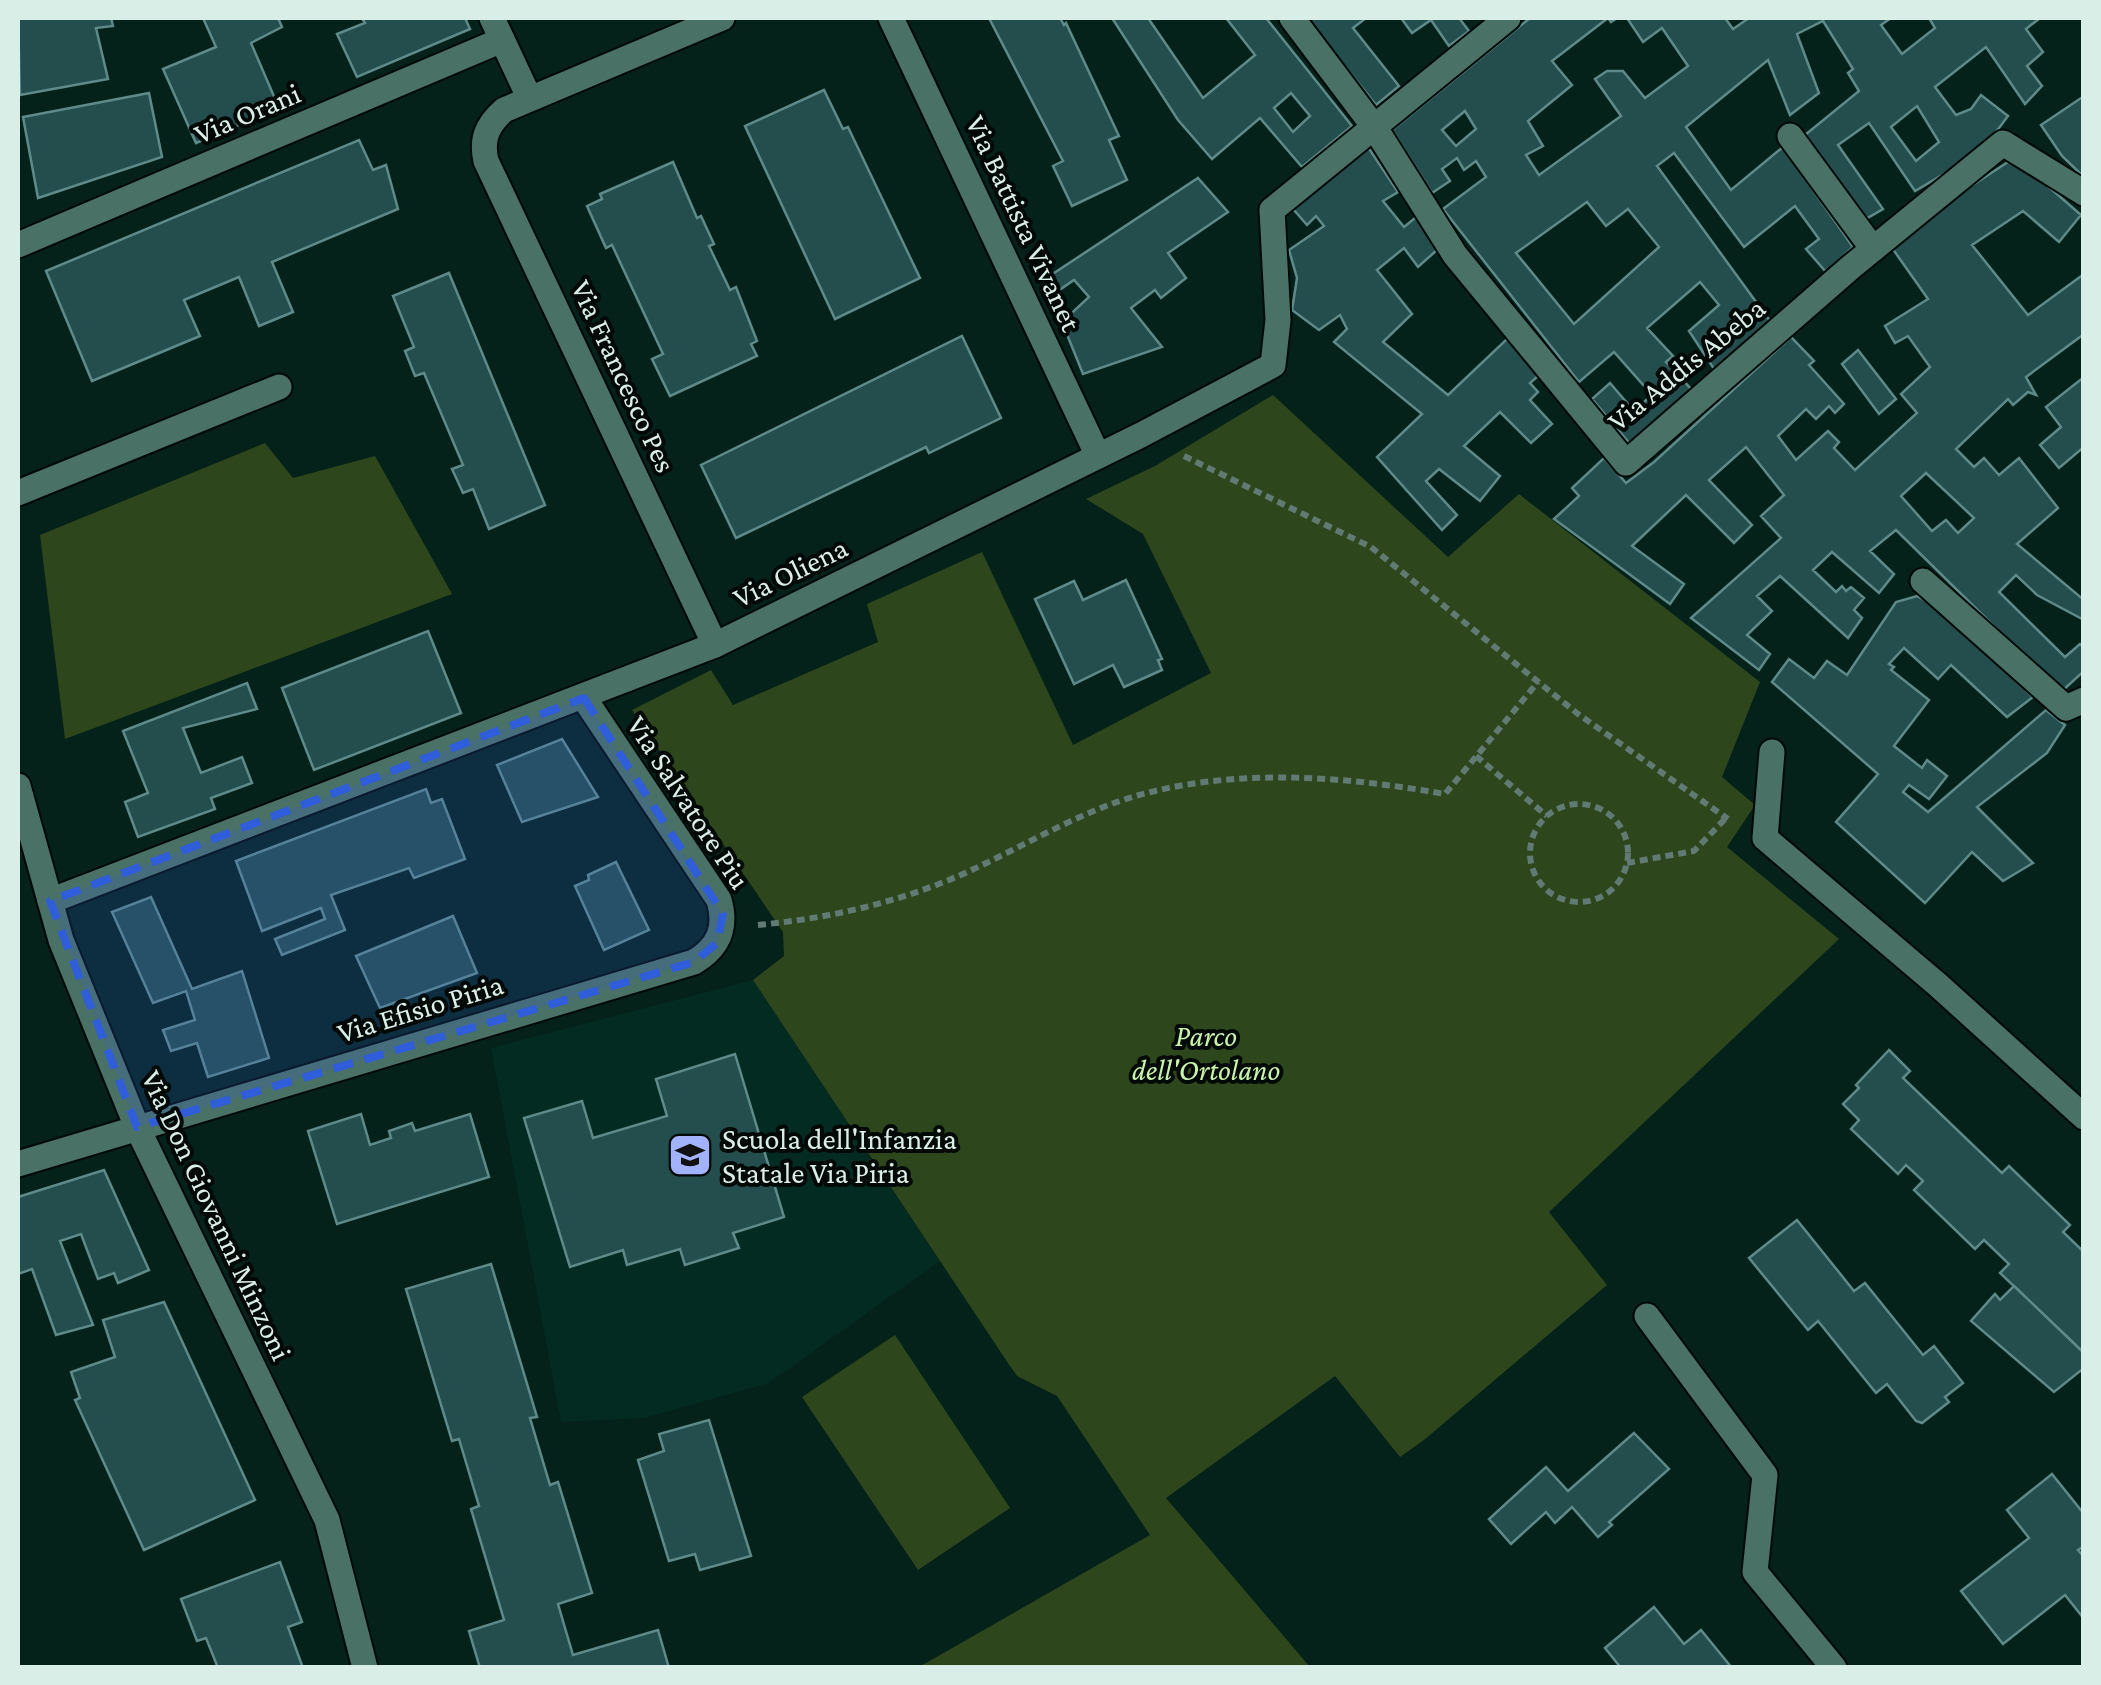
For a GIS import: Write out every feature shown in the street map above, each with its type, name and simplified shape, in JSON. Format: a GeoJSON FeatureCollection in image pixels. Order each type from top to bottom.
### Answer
{"type":"FeatureCollection","features":[{"type":"Feature","properties":{"kind":"street"},"geometry":{"type":"LineString","coordinates":[[497,29],[529,98],[722,18]]}},
{"type":"Feature","properties":{"kind":"street","name":"Via Battista Vivanet"},"geometry":{"type":"LineString","coordinates":[[891,18],[1098,456]]}},
{"type":"Feature","properties":{"kind":"street","name":"Via Addis Abeba"},"geometry":{"type":"LineString","coordinates":[[1292,18],[1375,128],[1454,255],[1626,463],[1873,249],[2003,143],[2084,193]]}},
{"type":"Feature","properties":{"kind":"street"},"geometry":{"type":"LineString","coordinates":[[1375,128],[1508,18]]}},
{"type":"Feature","properties":{"kind":"street","name":"Via Orani"},"geometry":{"type":"LineString","coordinates":[[18,244],[497,29]]}},
{"type":"Feature","properties":{"kind":"street","name":"Via Francesco Pes"},"geometry":{"type":"LineString","coordinates":[[529,98],[504,110],[485,133],[486,161],[715,646]]}},
{"type":"Feature","properties":{"kind":"street","name":"Via Oliena"},"geometry":{"type":"LineString","coordinates":[[50,900],[715,646],[1141,435],[1273,365],[1278,320],[1272,210],[1375,128]]}},
{"type":"Feature","properties":{"kind":"street"},"geometry":{"type":"LineString","coordinates":[[1790,136],[1873,249]]}},
{"type":"Feature","properties":{"kind":"street"},"geometry":{"type":"LineString","coordinates":[[18,494],[279,387]]}},
{"type":"Feature","properties":{"kind":"street"},"geometry":{"type":"LineString","coordinates":[[1924,582],[2066,708],[2084,700]]}},
{"type":"Feature","properties":{"kind":"street","name":"Via Salvatore Piu"},"geometry":{"type":"LineString","coordinates":[[584,698],[720,900],[724,914],[719,936]]}},
{"type":"Feature","properties":{"kind":"street"},"geometry":{"type":"LineString","coordinates":[[1772,752],[1765,838],[1938,985],[2084,1117]]}},
{"type":"Feature","properties":{"kind":"street","name":"Via Don Giovanni Minzoni"},"geometry":{"type":"LineString","coordinates":[[18,786],[61,940],[137,1127],[326,1520],[366,1668]]}},
{"type":"Feature","properties":{"kind":"street","name":"Via Efisio Piria"},"geometry":{"type":"LineString","coordinates":[[18,1164],[694,962],[719,936]]}},
{"type":"Feature","properties":{"kind":"street"},"geometry":{"type":"LineString","coordinates":[[1647,1316],[1765,1475],[1755,1572],[1834,1668]]}},
{"type":"Feature","properties":{"kind":"path"},"geometry":{"type":"LineString","coordinates":[[1141,435],[1371,547],[1578,714],[1726,818],[1765,838]]}},
{"type":"Feature","properties":{"kind":"path"},"geometry":{"type":"LineString","coordinates":[[719,936],[864,910],[961,875],[1116,802],[1194,782],[1298,778],[1444,794],[1538,682]]}},
{"type":"Feature","properties":{"kind":"path"},"geometry":{"type":"LineString","coordinates":[[1476,756],[1548,816]]}},
{"type":"Feature","properties":{"kind":"path"},"geometry":{"type":"LineString","coordinates":[[1585,804],[1614,818],[1628,847],[1622,877],[1612,889],[1582,902],[1551,893],[1540,882],[1532,867],[1530,851],[1534,836],[1548,816],[1569,805],[1585,804]]}},
{"type":"Feature","properties":{"kind":"path"},"geometry":{"type":"LineString","coordinates":[[1627,863],[1694,851],[1726,818]]}},
{"type":"Feature","properties":{"kind":"highlighted area"},"geometry":{"type":"Polygon","coordinates":[[[584,698],[723,914],[717,943],[694,962],[137,1127],[50,901],[584,698]]]}},
{"type":"Feature","properties":{"kind":"shaded area","name":"Scuola dell'Infanzia Statale Via Piria"},"geometry":{"type":"Polygon","coordinates":[[[753,980],[940,1261],[769,1383],[644,1418],[561,1422],[491,1048],[753,980]]]}},
{"type":"Feature","properties":{"kind":"green space","name":"Parco dell'Ortolano"},"geometry":{"type":"Polygon","coordinates":[[[1273,395],[1448,557],[1519,494],[1760,682],[1722,777],[1755,805],[1727,847],[1839,939],[1549,1212],[1607,1285],[1424,1440],[1400,1457],[1335,1376],[1166,1498],[1310,1667],[919,1667],[1150,1535],[1057,1396],[1017,1376],[753,980],[784,956],[783,932],[632,710],[711,670],[733,705],[878,642],[867,604],[982,552],[1073,745],[1211,673],[1143,534],[1086,499],[1155,466],[1273,395]]]}},
{"type":"Feature","properties":{"kind":"green space"},"geometry":{"type":"Polygon","coordinates":[[[265,443],[293,478],[375,456],[452,594],[65,739],[40,535],[265,443]]]}},
{"type":"Feature","properties":{"kind":"green space"},"geometry":{"type":"Polygon","coordinates":[[[895,1335],[1010,1508],[918,1570],[802,1397],[895,1335]]]}},
{"type":"Feature","properties":{"kind":"building"},"geometry":{"type":"Polygon","coordinates":[[[18,18],[111,18],[113,26],[96,28],[108,79],[20,95],[18,18]]]}},
{"type":"Feature","properties":{"kind":"building"},"geometry":{"type":"Polygon","coordinates":[[[203,18],[278,18],[282,27],[251,43],[279,108],[196,143],[163,69],[216,47],[203,18]]]}},
{"type":"Feature","properties":{"kind":"building"},"geometry":{"type":"Polygon","coordinates":[[[362,18],[465,18],[470,29],[357,77],[337,34],[365,23],[362,18]]]}},
{"type":"Feature","properties":{"kind":"building"},"geometry":{"type":"Polygon","coordinates":[[[989,18],[1060,18],[1066,23],[1119,136],[1109,140],[1127,180],[1072,206],[1053,166],[1063,161],[989,18]]]}},
{"type":"Feature","properties":{"kind":"building"},"geometry":{"type":"Polygon","coordinates":[[[1112,18],[1148,18],[1203,98],[1255,55],[1226,18],[1266,18],[1352,126],[1302,167],[1260,118],[1212,159],[1178,120],[1112,18]],[[1291,93],[1274,108],[1293,132],[1310,116],[1291,93]]]}},
{"type":"Feature","properties":{"kind":"building"},"geometry":{"type":"Polygon","coordinates":[[[1306,18],[1366,18],[1353,28],[1399,86],[1376,105],[1306,18]]]}},
{"type":"Feature","properties":{"kind":"building"},"geometry":{"type":"Polygon","coordinates":[[[1401,18],[1459,18],[1469,31],[1449,46],[1431,20],[1412,33],[1401,18]]]}},
{"type":"Feature","properties":{"kind":"building"},"geometry":{"type":"Polygon","coordinates":[[[1530,18],[1608,18],[1552,61],[1572,85],[1528,121],[1543,146],[1526,155],[1539,175],[1621,116],[1595,79],[1607,71],[1623,71],[1645,98],[1688,66],[1662,28],[1643,42],[1627,18],[1725,18],[1733,29],[1749,18],[1891,18],[1881,25],[1902,54],[1935,28],[1929,18],[2040,18],[2026,29],[2043,52],[2027,66],[2042,86],[2025,104],[1986,47],[1935,87],[1956,115],[1971,109],[1981,95],[2008,116],[1981,152],[1915,191],[1869,123],[1838,145],[1883,209],[1864,220],[1805,135],[1859,91],[1848,73],[1853,69],[1823,21],[1797,34],[1819,93],[1790,115],[1768,60],[1686,127],[1731,190],[1783,147],[1853,247],[1826,272],[1806,249],[1819,239],[1795,206],[1744,247],[1674,153],[1657,166],[1770,321],[1714,369],[1689,331],[1719,305],[1700,282],[1647,328],[1673,356],[1666,362],[1692,390],[1631,445],[1592,399],[1610,383],[1634,411],[1652,395],[1614,352],[1579,382],[1443,209],[1486,177],[1476,161],[1464,170],[1457,158],[1442,169],[1450,181],[1432,193],[1392,130],[1530,18]],[[1917,106],[1891,127],[1916,161],[1939,142],[1917,106]],[[1465,111],[1442,130],[1456,146],[1476,129],[1465,111]],[[1587,202],[1516,253],[1574,324],[1659,247],[1628,209],[1606,226],[1587,202]]]}},
{"type":"Feature","properties":{"kind":"building"},"geometry":{"type":"Polygon","coordinates":[[[824,90],[843,129],[848,127],[920,278],[835,319],[745,126],[824,90]]]}},
{"type":"Feature","properties":{"kind":"building"},"geometry":{"type":"Polygon","coordinates":[[[149,93],[162,157],[38,198],[23,117],[149,93]]]}},
{"type":"Feature","properties":{"kind":"building"},"geometry":{"type":"Polygon","coordinates":[[[2084,96],[2084,177],[2062,156],[2041,125],[2084,96]]]}},
{"type":"Feature","properties":{"kind":"building"},"geometry":{"type":"Polygon","coordinates":[[[359,140],[373,170],[386,165],[398,209],[272,262],[293,312],[259,326],[239,277],[184,300],[200,336],[92,381],[46,271],[359,140]]]}},
{"type":"Feature","properties":{"kind":"building"},"geometry":{"type":"Polygon","coordinates":[[[1368,147],[1398,192],[1383,201],[1404,227],[1420,214],[1437,250],[1418,267],[1404,248],[1377,270],[1412,314],[1383,342],[1448,395],[1508,338],[1538,376],[1530,383],[1538,392],[1530,400],[1552,424],[1531,443],[1500,412],[1464,446],[1500,476],[1480,501],[1439,469],[1426,481],[1457,515],[1442,530],[1377,457],[1422,414],[1334,342],[1347,329],[1340,315],[1319,330],[1292,310],[1297,278],[1289,250],[1324,226],[1316,216],[1307,225],[1293,209],[1368,147]]]}},
{"type":"Feature","properties":{"kind":"building"},"geometry":{"type":"Polygon","coordinates":[[[2011,160],[2018,160],[2081,215],[2059,242],[2023,211],[1972,245],[2028,315],[2084,274],[2084,334],[2026,377],[2036,395],[2028,392],[2013,405],[2008,399],[1956,449],[1974,467],[1984,458],[1999,475],[2019,458],[2058,508],[2017,544],[2084,600],[2084,620],[2037,595],[2016,575],[1999,592],[2065,657],[2080,644],[2084,648],[2084,671],[2061,692],[1896,530],[1870,551],[1894,574],[1879,593],[1832,552],[1813,570],[1836,592],[1842,586],[1846,591],[1851,587],[1864,598],[1854,610],[1862,618],[1848,638],[1780,576],[1757,596],[1772,611],[1747,635],[1770,654],[1759,670],[1691,618],[1781,538],[1761,516],[1784,495],[1746,447],[1709,480],[1752,525],[1734,543],[1686,495],[1632,546],[1684,584],[1670,604],[1554,519],[1579,496],[1572,488],[1604,458],[1626,483],[1791,337],[1814,361],[1809,365],[1844,404],[1835,413],[1829,406],[1816,419],[1806,409],[1778,436],[1796,460],[1828,431],[1839,442],[1834,448],[1855,470],[1917,413],[1901,394],[1930,367],[1908,336],[1895,343],[1885,326],[1928,299],[1890,245],[1910,226],[2011,160]],[[1926,473],[1901,496],[1932,531],[1946,520],[1958,533],[1974,518],[1926,473]]]}},
{"type":"Feature","properties":{"kind":"building"},"geometry":{"type":"Polygon","coordinates":[[[673,162],[697,218],[701,216],[714,244],[709,246],[730,290],[736,287],[757,341],[751,344],[757,356],[670,396],[652,359],[663,354],[612,245],[606,248],[587,206],[602,199],[600,194],[673,162]]]}},
{"type":"Feature","properties":{"kind":"building"},"geometry":{"type":"Polygon","coordinates":[[[1198,178],[1228,212],[1168,253],[1186,278],[1161,298],[1155,290],[1131,308],[1162,347],[1083,374],[1062,322],[1089,297],[1074,280],[1052,295],[1045,279],[1198,178]]]}},
{"type":"Feature","properties":{"kind":"building"},"geometry":{"type":"Polygon","coordinates":[[[449,273],[545,505],[489,529],[473,489],[463,493],[452,469],[463,465],[424,373],[415,376],[405,351],[414,347],[393,296],[449,273]]]}},
{"type":"Feature","properties":{"kind":"building"},"geometry":{"type":"Polygon","coordinates":[[[962,336],[1001,418],[929,453],[926,447],[736,538],[701,465],[962,336]]]}},
{"type":"Feature","properties":{"kind":"building"},"geometry":{"type":"Polygon","coordinates":[[[1858,350],[1896,399],[1879,414],[1842,364],[1858,350]]]}},
{"type":"Feature","properties":{"kind":"building"},"geometry":{"type":"Polygon","coordinates":[[[2084,377],[2084,447],[2059,468],[2040,445],[2061,427],[2046,407],[2084,377]]]}},
{"type":"Feature","properties":{"kind":"building"},"geometry":{"type":"Polygon","coordinates":[[[1126,580],[1162,659],[1158,660],[1162,670],[1124,687],[1113,665],[1074,684],[1035,599],[1074,581],[1083,600],[1126,580]]]}},
{"type":"Feature","properties":{"kind":"building"},"geometry":{"type":"Polygon","coordinates":[[[1917,596],[1935,606],[2033,697],[2007,717],[1951,665],[1938,679],[1904,648],[1889,664],[1894,667],[1891,670],[1929,700],[1894,746],[1922,768],[1927,760],[1947,776],[1929,799],[1909,785],[1903,792],[1928,812],[2046,710],[2065,725],[2047,753],[1977,807],[2033,863],[2003,881],[1972,852],[1925,903],[1836,822],[1878,774],[1772,682],[1789,659],[1814,678],[1827,661],[1847,675],[1896,602],[1917,596]]]}},
{"type":"Feature","properties":{"kind":"building"},"geometry":{"type":"Polygon","coordinates":[[[428,631],[461,713],[314,770],[282,688],[428,631]]]}},
{"type":"Feature","properties":{"kind":"building"},"geometry":{"type":"Polygon","coordinates":[[[247,683],[257,709],[183,728],[201,773],[242,757],[252,783],[211,798],[215,809],[138,837],[125,802],[148,793],[123,731],[247,683]]]}},
{"type":"Feature","properties":{"kind":"building"},"geometry":{"type":"Polygon","coordinates":[[[562,739],[598,797],[522,822],[497,765],[562,739]]]}},
{"type":"Feature","properties":{"kind":"building"},"geometry":{"type":"Polygon","coordinates":[[[426,789],[431,803],[442,799],[465,859],[414,878],[409,868],[331,895],[345,930],[282,955],[275,939],[325,919],[321,908],[262,931],[236,861],[426,789]]]}},
{"type":"Feature","properties":{"kind":"building"},"geometry":{"type":"Polygon","coordinates":[[[616,862],[649,930],[604,950],[575,886],[616,862]]]}},
{"type":"Feature","properties":{"kind":"building"},"geometry":{"type":"Polygon","coordinates":[[[151,897],[192,989],[242,971],[269,1058],[208,1077],[197,1043],[171,1051],[163,1030],[195,1020],[186,991],[153,1003],[112,912],[151,897]]]}},
{"type":"Feature","properties":{"kind":"building"},"geometry":{"type":"Polygon","coordinates":[[[453,916],[477,973],[380,1008],[356,956],[453,916]]]}},
{"type":"Feature","properties":{"kind":"building"},"geometry":{"type":"Polygon","coordinates":[[[1889,1050],[1910,1071],[1903,1078],[2002,1173],[2009,1166],[2070,1225],[2063,1232],[2084,1252],[2084,1353],[2000,1273],[2009,1264],[1984,1240],[1975,1249],[1914,1190],[1923,1181],[1906,1165],[1898,1174],[1851,1129],[1859,1120],[1843,1104],[1889,1050]]]}},
{"type":"Feature","properties":{"kind":"building"},"geometry":{"type":"Polygon","coordinates":[[[735,1054],[784,1217],[733,1233],[739,1248],[685,1265],[680,1249],[627,1265],[623,1250],[570,1267],[524,1118],[582,1101],[593,1138],[667,1116],[656,1079],[735,1054]]]}},
{"type":"Feature","properties":{"kind":"building"},"geometry":{"type":"Polygon","coordinates":[[[361,1114],[370,1145],[391,1138],[389,1131],[412,1123],[415,1131],[470,1114],[489,1177],[337,1224],[308,1131],[361,1114]]]}},
{"type":"Feature","properties":{"kind":"building"},"geometry":{"type":"Polygon","coordinates":[[[104,1170],[149,1270],[118,1283],[114,1273],[98,1279],[81,1234],[60,1241],[93,1325],[56,1335],[32,1269],[18,1274],[18,1197],[104,1170]]]}},
{"type":"Feature","properties":{"kind":"building"},"geometry":{"type":"Polygon","coordinates":[[[1797,1220],[1854,1291],[1865,1283],[1923,1355],[1934,1346],[1963,1383],[1945,1397],[1949,1402],[1922,1423],[1916,1421],[1887,1384],[1876,1393],[1818,1321],[1808,1330],[1749,1258],[1797,1220]]]}},
{"type":"Feature","properties":{"kind":"building"},"geometry":{"type":"Polygon","coordinates":[[[491,1264],[537,1417],[530,1418],[550,1485],[558,1482],[592,1593],[558,1604],[573,1655],[658,1630],[669,1668],[480,1668],[469,1631],[504,1620],[471,1509],[479,1506],[459,1439],[452,1441],[406,1289],[491,1264]]]}},
{"type":"Feature","properties":{"kind":"building"},"geometry":{"type":"Polygon","coordinates":[[[2014,1286],[2084,1353],[2084,1368],[2054,1392],[1971,1321],[1995,1294],[2000,1300],[2014,1286]]]}},
{"type":"Feature","properties":{"kind":"building"},"geometry":{"type":"Polygon","coordinates":[[[164,1302],[255,1500],[144,1550],[75,1400],[80,1398],[71,1372],[115,1357],[103,1320],[164,1302]]]}},
{"type":"Feature","properties":{"kind":"building"},"geometry":{"type":"Polygon","coordinates":[[[709,1420],[751,1556],[700,1570],[695,1554],[669,1561],[638,1460],[664,1451],[659,1434],[709,1420]]]}},
{"type":"Feature","properties":{"kind":"building"},"geometry":{"type":"Polygon","coordinates":[[[1634,1433],[1669,1469],[1609,1522],[1612,1525],[1598,1537],[1572,1507],[1555,1523],[1546,1512],[1511,1544],[1489,1519],[1546,1467],[1568,1491],[1634,1433]]]}},
{"type":"Feature","properties":{"kind":"building"},"geometry":{"type":"Polygon","coordinates":[[[2052,1474],[2084,1514],[2084,1546],[2078,1550],[2084,1557],[2084,1613],[2081,1615],[2065,1595],[2003,1644],[1961,1591],[2029,1538],[2007,1510],[2052,1474]]]}},
{"type":"Feature","properties":{"kind":"building"},"geometry":{"type":"Polygon","coordinates":[[[280,1562],[302,1622],[288,1627],[303,1668],[218,1668],[206,1638],[197,1641],[181,1599],[280,1562]]]}},
{"type":"Feature","properties":{"kind":"building"},"geometry":{"type":"Polygon","coordinates":[[[1654,1607],[1684,1644],[1701,1630],[1732,1668],[1621,1668],[1605,1648],[1654,1607]]]}},
{"type":"Feature","properties":{"kind":"place","name":"Scuola dell'Infanzia Statale Via Piria"},"geometry":{"type":"Point","coordinates":[690,1155]}}]}
